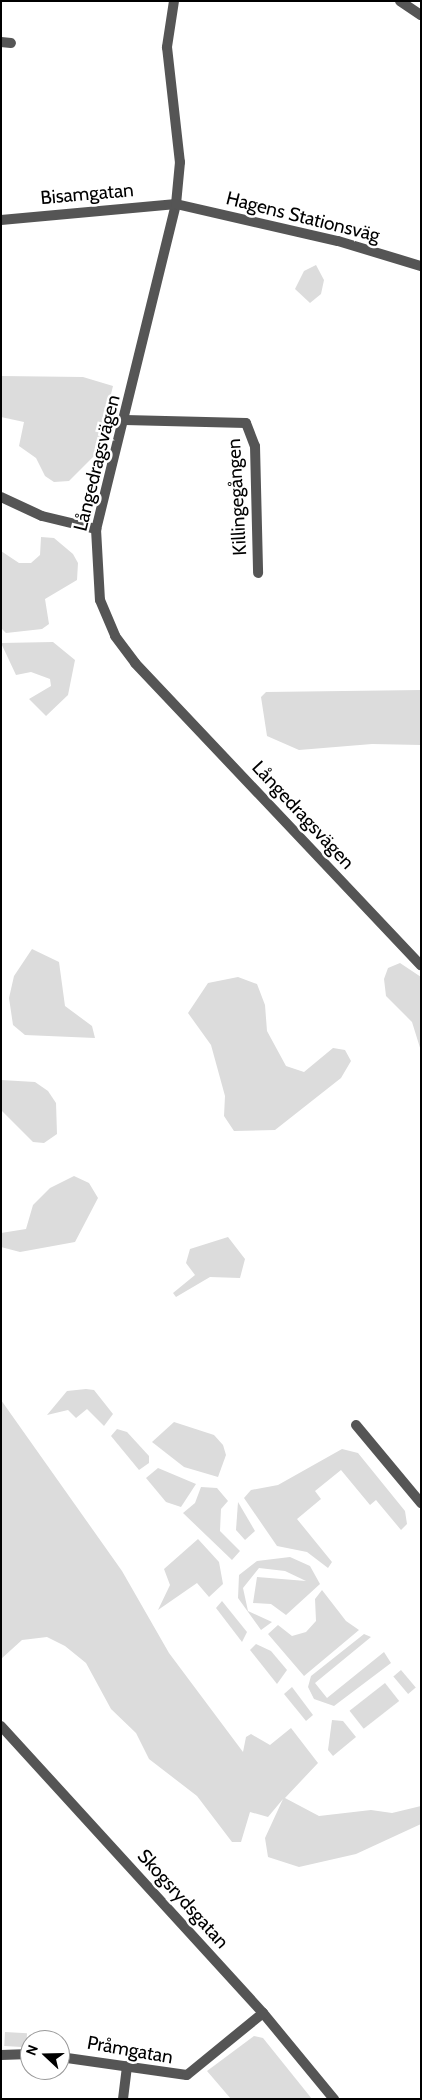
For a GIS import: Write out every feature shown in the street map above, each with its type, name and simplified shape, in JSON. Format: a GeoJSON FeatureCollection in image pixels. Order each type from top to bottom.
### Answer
{"type":"FeatureCollection","features":[{"type":"Feature","properties":{"kind":"street","name":"Långedragsvägen"},"geometry":{"type":"LineString","coordinates":[[174,1],[168,54],[180,162],[176,204],[125,420],[96,529],[100,600],[122,647],[421,965]]}},
{"type":"Feature","properties":{"kind":"street"},"geometry":{"type":"LineString","coordinates":[[400,1],[421,15]]}},
{"type":"Feature","properties":{"kind":"street","name":"Bisamgatan"},"geometry":{"type":"LineString","coordinates":[[1,220],[176,204]]}},
{"type":"Feature","properties":{"kind":"street","name":"Hagens Stationsväg"},"geometry":{"type":"LineString","coordinates":[[176,204],[338,241],[421,266]]}},
{"type":"Feature","properties":{"kind":"street","name":"Killingegången"},"geometry":{"type":"LineString","coordinates":[[125,420],[229,420],[251,429],[258,573]]}},
{"type":"Feature","properties":{"kind":"street"},"geometry":{"type":"LineString","coordinates":[[1,497],[42,516],[96,529]]}},
{"type":"Feature","properties":{"kind":"street"},"geometry":{"type":"LineString","coordinates":[[356,1425],[421,1503]]}},
{"type":"Feature","properties":{"kind":"street","name":"Skogsrydsgatan"},"geometry":{"type":"LineString","coordinates":[[1,1726],[263,2013],[334,2099]]}},
{"type":"Feature","properties":{"kind":"street","name":"Pråmgatan"},"geometry":{"type":"LineString","coordinates":[[70,2057],[187,2075],[263,2013]]}},
{"type":"Feature","properties":{"kind":"street"},"geometry":{"type":"LineString","coordinates":[[1,2054],[20,2054]]}},
{"type":"Feature","properties":{"kind":"street"},"geometry":{"type":"LineString","coordinates":[[123,2099],[127,2066]]}},
{"type":"Feature","properties":{"kind":"shaded area"},"geometry":{"type":"Polygon","coordinates":[[[316,265],[324,280],[321,294],[310,303],[295,289],[304,271],[316,265]]]}},
{"type":"Feature","properties":{"kind":"shaded area"},"geometry":{"type":"Polygon","coordinates":[[[1,376],[83,377],[113,386],[96,454],[69,481],[54,482],[45,476],[36,458],[19,446],[24,422],[1,417],[1,376]]]}},
{"type":"Feature","properties":{"kind":"shaded area"},"geometry":{"type":"Polygon","coordinates":[[[41,537],[54,538],[73,554],[78,563],[77,580],[45,599],[49,624],[42,629],[6,633],[1,628],[1,551],[19,563],[31,563],[40,555],[41,537]]]}},
{"type":"Feature","properties":{"kind":"shaded area"},"geometry":{"type":"Polygon","coordinates":[[[53,642],[75,660],[68,695],[46,716],[29,699],[51,686],[50,679],[31,672],[16,675],[1,643],[53,642]]]}},
{"type":"Feature","properties":{"kind":"shaded area"},"geometry":{"type":"Polygon","coordinates":[[[421,690],[421,745],[372,744],[299,750],[267,736],[261,697],[266,692],[421,690]]]}},
{"type":"Feature","properties":{"kind":"shaded area"},"geometry":{"type":"Polygon","coordinates":[[[32,949],[59,962],[65,1006],[92,1026],[95,1038],[25,1035],[13,1025],[9,998],[14,976],[32,949]]]}},
{"type":"Feature","properties":{"kind":"shaded area"},"geometry":{"type":"Polygon","coordinates":[[[400,963],[421,977],[421,1051],[412,1022],[386,996],[384,979],[388,968],[400,963]]]}},
{"type":"Feature","properties":{"kind":"shaded area"},"geometry":{"type":"Polygon","coordinates":[[[238,977],[257,984],[265,1005],[267,1031],[286,1066],[304,1072],[333,1048],[345,1050],[351,1061],[341,1078],[275,1130],[234,1131],[224,1116],[225,1096],[211,1045],[188,1013],[208,983],[238,977]]]}},
{"type":"Feature","properties":{"kind":"shaded area"},"geometry":{"type":"Polygon","coordinates":[[[1,1080],[35,1082],[48,1091],[56,1103],[57,1134],[44,1143],[33,1142],[1,1110],[1,1080]]]}},
{"type":"Feature","properties":{"kind":"shaded area"},"geometry":{"type":"Polygon","coordinates":[[[74,1176],[89,1183],[98,1198],[75,1242],[20,1252],[1,1247],[1,1233],[26,1229],[33,1205],[50,1188],[74,1176]]]}},
{"type":"Feature","properties":{"kind":"shaded area"},"geometry":{"type":"Polygon","coordinates":[[[228,1237],[245,1259],[240,1278],[210,1277],[176,1297],[173,1293],[195,1275],[186,1263],[190,1249],[228,1237]]]}},
{"type":"Feature","properties":{"kind":"shaded area"},"geometry":{"type":"Polygon","coordinates":[[[94,1390],[113,1414],[104,1426],[87,1409],[76,1418],[68,1410],[47,1415],[67,1391],[94,1390]]]}},
{"type":"Feature","properties":{"kind":"shaded area"},"geometry":{"type":"Polygon","coordinates":[[[1,1400],[122,1571],[169,1653],[243,1752],[246,1737],[251,1734],[270,1745],[291,1728],[318,1763],[285,1798],[319,1816],[371,1810],[392,1813],[421,1806],[421,1824],[356,1854],[299,1867],[268,1857],[265,1838],[283,1799],[268,1817],[250,1812],[241,1842],[232,1842],[197,1796],[149,1759],[136,1733],[111,1709],[86,1663],[65,1646],[47,1637],[22,1640],[1,1659],[1,1400]]]}},
{"type":"Feature","properties":{"kind":"shaded area"},"geometry":{"type":"Polygon","coordinates":[[[174,1422],[214,1435],[223,1445],[226,1455],[218,1477],[184,1467],[152,1442],[174,1422]]]}},
{"type":"Feature","properties":{"kind":"shaded area"},"geometry":{"type":"Polygon","coordinates":[[[117,1429],[127,1432],[149,1456],[149,1463],[139,1470],[111,1436],[117,1429]]]}},
{"type":"Feature","properties":{"kind":"shaded area"},"geometry":{"type":"Polygon","coordinates":[[[342,1449],[358,1453],[405,1511],[407,1524],[401,1530],[376,1500],[370,1505],[341,1470],[315,1491],[321,1499],[297,1519],[332,1562],[328,1568],[307,1552],[277,1546],[244,1498],[251,1490],[278,1485],[342,1449]]]}},
{"type":"Feature","properties":{"kind":"shaded area"},"geometry":{"type":"Polygon","coordinates":[[[158,1468],[196,1484],[181,1507],[166,1502],[146,1478],[158,1468]]]}},
{"type":"Feature","properties":{"kind":"shaded area"},"geometry":{"type":"Polygon","coordinates":[[[201,1487],[217,1488],[228,1501],[221,1509],[220,1531],[240,1551],[232,1560],[183,1513],[195,1503],[201,1487]]]}},
{"type":"Feature","properties":{"kind":"shaded area"},"geometry":{"type":"Polygon","coordinates":[[[238,1502],[255,1531],[245,1540],[236,1530],[238,1502]]]}},
{"type":"Feature","properties":{"kind":"shaded area"},"geometry":{"type":"Polygon","coordinates":[[[198,1539],[219,1562],[223,1584],[209,1597],[197,1583],[158,1610],[170,1585],[164,1569],[198,1539]]]}},
{"type":"Feature","properties":{"kind":"shaded area"},"geometry":{"type":"Polygon","coordinates":[[[290,1557],[310,1566],[320,1584],[286,1615],[271,1604],[253,1603],[257,1577],[306,1581],[285,1571],[259,1568],[243,1588],[248,1611],[272,1622],[261,1630],[238,1598],[239,1575],[257,1561],[290,1557]]]}},
{"type":"Feature","properties":{"kind":"shaded area"},"geometry":{"type":"Polygon","coordinates":[[[322,1590],[346,1621],[359,1630],[304,1676],[268,1634],[278,1625],[292,1636],[306,1632],[316,1621],[315,1599],[322,1590]]]}},
{"type":"Feature","properties":{"kind":"shaded area"},"geometry":{"type":"Polygon","coordinates":[[[222,1601],[247,1632],[242,1642],[216,1608],[222,1601]]]}},
{"type":"Feature","properties":{"kind":"shaded area"},"geometry":{"type":"Polygon","coordinates":[[[364,1634],[371,1637],[315,1683],[327,1698],[384,1652],[391,1663],[334,1706],[314,1699],[308,1687],[311,1676],[364,1634]]]}},
{"type":"Feature","properties":{"kind":"shaded area"},"geometry":{"type":"Polygon","coordinates":[[[256,1644],[271,1651],[287,1670],[277,1684],[250,1650],[256,1644]]]}},
{"type":"Feature","properties":{"kind":"shaded area"},"geometry":{"type":"Polygon","coordinates":[[[401,1670],[416,1688],[408,1694],[393,1676],[401,1670]]]}},
{"type":"Feature","properties":{"kind":"shaded area"},"geometry":{"type":"Polygon","coordinates":[[[385,1683],[399,1701],[364,1729],[350,1711],[385,1683]]]}},
{"type":"Feature","properties":{"kind":"shaded area"},"geometry":{"type":"Polygon","coordinates":[[[292,1687],[313,1715],[306,1721],[284,1694],[292,1687]]]}},
{"type":"Feature","properties":{"kind":"shaded area"},"geometry":{"type":"Polygon","coordinates":[[[332,1720],[343,1721],[356,1737],[333,1756],[328,1750],[332,1720]]]}},
{"type":"Feature","properties":{"kind":"shaded area"},"geometry":{"type":"Polygon","coordinates":[[[5,2032],[20,2033],[20,2047],[4,2046],[5,2032]]]}},
{"type":"Feature","properties":{"kind":"shaded area"},"geometry":{"type":"Polygon","coordinates":[[[254,2036],[263,2038],[312,2099],[231,2099],[207,2071],[254,2036]]]}}]}
